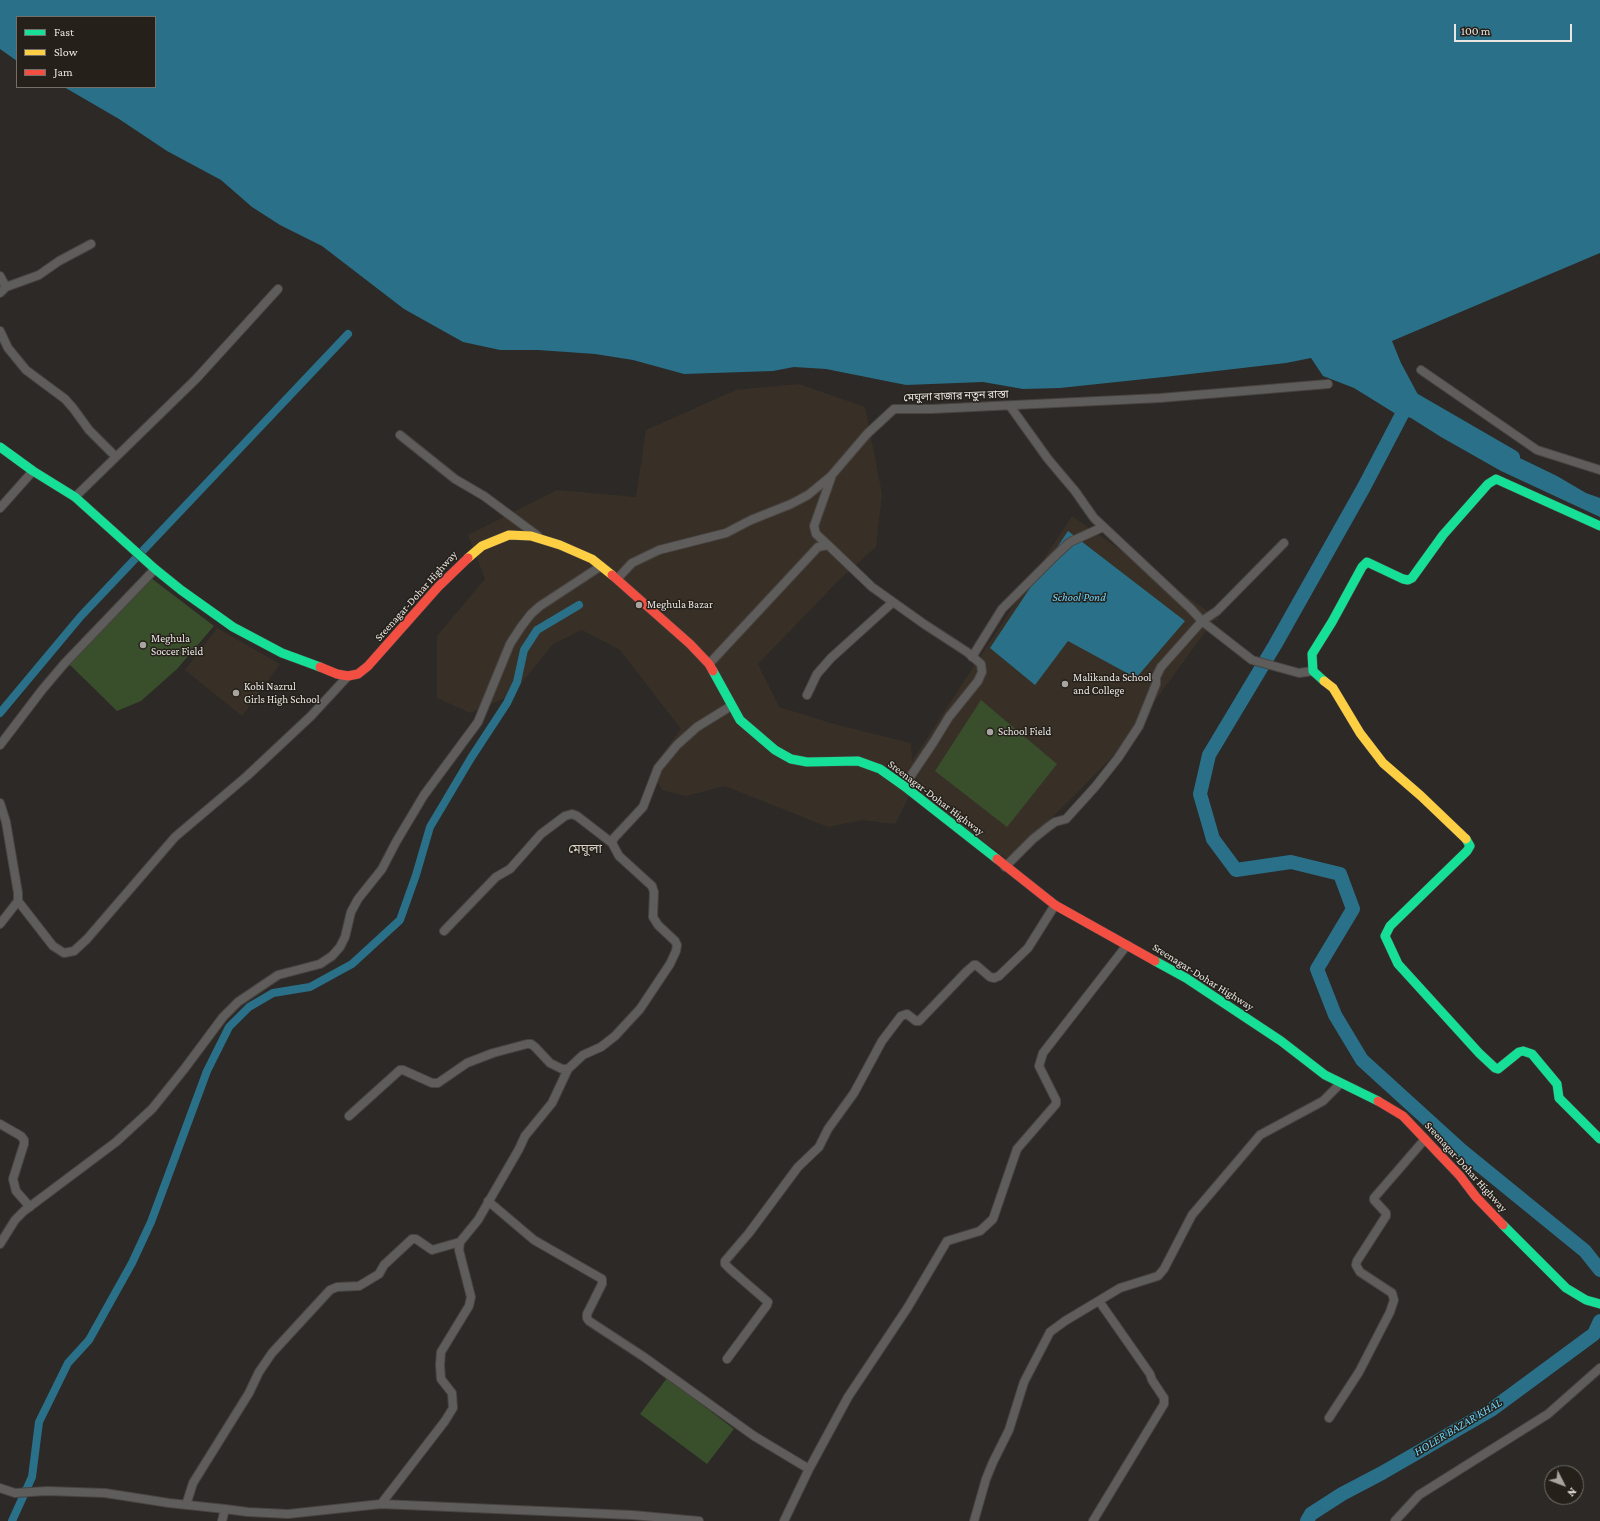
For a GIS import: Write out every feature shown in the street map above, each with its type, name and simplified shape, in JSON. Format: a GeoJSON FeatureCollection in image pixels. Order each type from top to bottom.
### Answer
{"type":"FeatureCollection","features":[{"type":"Feature","properties":{"kind":"main road"},"geometry":{"type":"LineString","coordinates":[[0,447],[33,471],[75,497],[152,567],[181,590],[233,627],[282,653],[337,674],[348,676]]}},
{"type":"Feature","properties":{"kind":"main road"},"geometry":{"type":"LineString","coordinates":[[1600,526],[1496,479],[1488,484],[1443,536],[1412,578],[1408,580],[1403,579],[1371,562],[1367,562],[1362,567],[1332,622],[1312,654],[1313,672],[1333,688],[1360,733],[1383,763],[1421,796],[1469,842],[1470,846],[1467,851],[1390,926],[1385,936],[1398,964],[1479,1053],[1495,1068],[1498,1069],[1518,1052],[1523,1051],[1532,1054],[1557,1084],[1559,1098],[1600,1139]]}},
{"type":"Feature","properties":{"kind":"main road","name":"Sreenagar-Dohar Highway"},"geometry":{"type":"LineString","coordinates":[[348,676],[358,674],[368,666],[438,587],[464,561],[482,546],[509,535],[531,536],[560,545],[592,559],[617,579],[690,644],[709,664],[740,720],[774,750],[790,759],[807,762],[858,761],[880,769],[904,786],[1055,905],[1186,978],[1281,1041],[1317,1070],[1387,1105],[1403,1116],[1460,1176],[1476,1197],[1566,1288],[1586,1300],[1600,1304]]}},
{"type":"Feature","properties":{"kind":"street"},"geometry":{"type":"LineString","coordinates":[[0,276],[3,290],[39,274],[91,244]]}},
{"type":"Feature","properties":{"kind":"street"},"geometry":{"type":"LineString","coordinates":[[75,497],[196,379],[278,289]]}},
{"type":"Feature","properties":{"kind":"street"},"geometry":{"type":"LineString","coordinates":[[0,331],[8,348],[26,370],[65,399],[74,408],[90,430],[116,457]]}},
{"type":"Feature","properties":{"kind":"street"},"geometry":{"type":"LineString","coordinates":[[1422,370],[1537,450],[1600,470]]}},
{"type":"Feature","properties":{"kind":"street","name":"মেঘুলা বাজার নতুন রাস্তা"},"geometry":{"type":"LineString","coordinates":[[617,579],[632,563],[659,550],[726,533],[751,520],[791,504],[808,495],[831,476],[867,434],[894,409],[1010,406],[1160,398],[1328,384]]}},
{"type":"Feature","properties":{"kind":"street"},"geometry":{"type":"LineString","coordinates":[[1010,406],[1048,459],[1075,491],[1094,518],[1202,620],[1252,660],[1299,673],[1313,672]]}},
{"type":"Feature","properties":{"kind":"street"},"geometry":{"type":"LineString","coordinates":[[400,435],[455,479],[484,496],[542,539]]}},
{"type":"Feature","properties":{"kind":"street"},"geometry":{"type":"LineString","coordinates":[[0,508],[33,471]]}},
{"type":"Feature","properties":{"kind":"street"},"geometry":{"type":"LineString","coordinates":[[831,476],[814,526],[816,534],[872,587],[972,656],[981,664],[982,672],[978,681],[949,717],[904,786]]}},
{"type":"Feature","properties":{"kind":"street"},"geometry":{"type":"LineString","coordinates":[[972,656],[1002,609],[1054,556],[1070,542],[1103,527]]}},
{"type":"Feature","properties":{"kind":"street"},"geometry":{"type":"LineString","coordinates":[[1005,867],[1033,839],[1048,827],[1055,822],[1066,819],[1095,787],[1118,758],[1139,726],[1154,690],[1156,677],[1161,667],[1202,620],[1217,611],[1284,543]]}},
{"type":"Feature","properties":{"kind":"street"},"geometry":{"type":"LineString","coordinates":[[709,664],[818,547],[828,545]]}},
{"type":"Feature","properties":{"kind":"street"},"geometry":{"type":"LineString","coordinates":[[0,1244],[15,1220],[30,1206],[116,1142],[152,1109],[223,1017],[238,1002],[278,975],[320,964],[332,956],[340,947],[345,937],[351,912],[358,899],[372,884],[382,869],[396,842],[424,796],[478,722],[498,676],[507,649],[521,627],[531,614],[540,606],[601,566]]}},
{"type":"Feature","properties":{"kind":"street"},"geometry":{"type":"LineString","coordinates":[[0,745],[64,664],[152,567]]}},
{"type":"Feature","properties":{"kind":"street"},"geometry":{"type":"LineString","coordinates":[[807,695],[817,674],[831,658],[893,602]]}},
{"type":"Feature","properties":{"kind":"street"},"geometry":{"type":"LineString","coordinates":[[0,803],[6,822],[16,872],[18,901],[53,946],[64,953],[74,951],[87,939],[175,837],[247,776],[311,716],[348,676]]}},
{"type":"Feature","properties":{"kind":"street"},"geometry":{"type":"LineString","coordinates":[[612,843],[618,833],[643,807],[658,768],[676,745],[731,706]]}},
{"type":"Feature","properties":{"kind":"street"},"geometry":{"type":"LineString","coordinates":[[380,1504],[445,1421],[453,1408],[452,1393],[441,1379],[440,1365],[441,1352],[470,1306],[471,1297],[459,1250],[460,1242],[478,1220],[525,1136],[552,1103],[568,1069],[583,1055],[601,1048],[615,1036],[640,1009],[670,964],[677,945],[675,941],[658,925],[653,917],[654,892],[652,886],[619,856],[612,843],[577,816],[572,814],[565,816],[541,834],[510,869],[496,877],[444,931]]}},
{"type":"Feature","properties":{"kind":"street"},"geometry":{"type":"LineString","coordinates":[[0,924],[18,901]]}},
{"type":"Feature","properties":{"kind":"street"},"geometry":{"type":"LineString","coordinates":[[728,1359],[768,1302],[730,1269],[725,1264],[725,1261],[749,1233],[798,1166],[819,1147],[828,1129],[854,1093],[882,1041],[901,1016],[908,1014],[916,1021],[919,1021],[974,965],[990,977],[994,978],[999,976],[1028,948],[1055,905]]}},
{"type":"Feature","properties":{"kind":"street"},"geometry":{"type":"LineString","coordinates":[[784,1521],[809,1469],[848,1397],[908,1307],[948,1241],[980,1232],[993,1219],[1017,1150],[1056,1104],[1056,1100],[1039,1066],[1043,1053],[1127,945]]}},
{"type":"Feature","properties":{"kind":"street"},"geometry":{"type":"LineString","coordinates":[[349,1116],[400,1070],[432,1083],[438,1083],[467,1063],[494,1053],[527,1044],[535,1047],[550,1063],[562,1069],[568,1069]]}},
{"type":"Feature","properties":{"kind":"street"},"geometry":{"type":"LineString","coordinates":[[974,1521],[986,1479],[1009,1430],[1024,1382],[1050,1332],[1065,1320],[1120,1288],[1158,1276],[1164,1269],[1192,1215],[1260,1135],[1322,1101],[1341,1083]]}},
{"type":"Feature","properties":{"kind":"street"},"geometry":{"type":"LineString","coordinates":[[0,1124],[21,1136],[24,1140],[13,1179],[16,1191],[30,1206]]}},
{"type":"Feature","properties":{"kind":"street"},"geometry":{"type":"LineString","coordinates":[[1329,1418],[1359,1372],[1390,1312],[1394,1300],[1392,1293],[1360,1272],[1356,1265],[1357,1261],[1386,1216],[1386,1213],[1374,1200],[1374,1198],[1425,1139]]}},
{"type":"Feature","properties":{"kind":"street"},"geometry":{"type":"LineString","coordinates":[[488,1201],[534,1240],[602,1279],[602,1284],[587,1314],[589,1321],[644,1357],[754,1436],[809,1469]]}},
{"type":"Feature","properties":{"kind":"street"},"geometry":{"type":"LineString","coordinates":[[186,1505],[193,1483],[272,1353],[330,1290],[336,1287],[359,1286],[379,1274],[384,1265],[412,1238],[416,1239],[432,1250],[460,1242]]}},
{"type":"Feature","properties":{"kind":"street"},"geometry":{"type":"LineString","coordinates":[[1093,1521],[1164,1404],[1164,1398],[1152,1380],[1150,1374],[1099,1301]]}},
{"type":"Feature","properties":{"kind":"street"},"geometry":{"type":"LineString","coordinates":[[1395,1521],[1419,1495],[1548,1414],[1600,1368]]}},
{"type":"Feature","properties":{"kind":"street"},"geometry":{"type":"LineString","coordinates":[[0,1488],[15,1493],[47,1491],[105,1493],[186,1505],[248,1512],[288,1514],[380,1504],[632,1516],[698,1521]]}},
{"type":"Feature","properties":{"kind":"street"},"geometry":{"type":"LineString","coordinates":[[222,1521],[225,1509]]}},
{"type":"Feature","properties":{"kind":"shaded area","name":"Meghula Bazar"},"geometry":{"type":"Polygon","coordinates":[[[799,384],[865,407],[882,494],[876,547],[839,580],[758,664],[779,707],[834,724],[911,743],[912,761],[1072,516],[1219,619],[1213,621],[1120,749],[1008,860],[913,788],[895,824],[862,820],[828,827],[725,786],[686,796],[662,790],[651,769],[681,729],[620,650],[582,630],[553,644],[512,695],[470,713],[437,698],[437,636],[485,579],[468,535],[557,490],[636,497],[646,430],[736,390],[799,384]]]}},
{"type":"Feature","properties":{"kind":"shaded area","name":"Kobi Nazrul Girls High School"},"geometry":{"type":"Polygon","coordinates":[[[217,628],[280,664],[242,716],[185,670],[217,628]]]}},
{"type":"Feature","properties":{"kind":"green space","name":"Meghula Soccer Field"},"geometry":{"type":"Polygon","coordinates":[[[151,578],[214,626],[177,669],[141,701],[117,711],[69,664],[151,578]]]}},
{"type":"Feature","properties":{"kind":"green space","name":"School Field"},"geometry":{"type":"Polygon","coordinates":[[[981,700],[1057,764],[1007,827],[935,771],[981,700]]]}},
{"type":"Feature","properties":{"kind":"green space"},"geometry":{"type":"Polygon","coordinates":[[[667,1378],[734,1429],[707,1464],[640,1414],[667,1378]]]}},
{"type":"Feature","properties":{"kind":"water"},"geometry":{"type":"Polygon","coordinates":[[[0,0],[1600,0],[1600,253],[1392,341],[1401,363],[1423,404],[1441,417],[1466,429],[1497,447],[1557,476],[1586,493],[1600,498],[1600,517],[1501,471],[1411,418],[1396,414],[1354,388],[1323,376],[1311,358],[1286,363],[1164,377],[1060,388],[1023,389],[983,382],[906,385],[826,369],[794,367],[773,371],[684,374],[633,360],[595,354],[538,350],[500,350],[463,342],[404,309],[322,246],[280,225],[252,207],[221,180],[167,151],[119,119],[66,88],[156,88],[156,16],[16,16],[16,60],[0,49],[0,0]]]}},
{"type":"Feature","properties":{"kind":"water","name":"School Pond"},"geometry":{"type":"Polygon","coordinates":[[[1068,531],[1185,621],[1136,678],[1068,641],[1035,685],[990,648],[1068,531]]]}},
{"type":"Feature","properties":{"kind":"waterway"},"geometry":{"type":"LineString","coordinates":[[0,713],[81,616],[348,334]]}},
{"type":"Feature","properties":{"kind":"waterway"},"geometry":{"type":"LineString","coordinates":[[1407,394],[1411,398],[1513,457]]}},
{"type":"Feature","properties":{"kind":"waterway"},"geometry":{"type":"LineString","coordinates":[[1410,399],[1364,487],[1275,645],[1209,755],[1200,794],[1213,839],[1236,870],[1291,862],[1340,874],[1353,909],[1317,969],[1335,1015],[1362,1060],[1461,1150],[1585,1251],[1600,1270]]}},
{"type":"Feature","properties":{"kind":"waterway"},"geometry":{"type":"LineString","coordinates":[[12,1521],[32,1477],[39,1422],[68,1363],[89,1340],[132,1263],[151,1222],[207,1071],[229,1027],[249,1007],[273,993],[310,987],[352,964],[400,920],[416,875],[430,827],[471,758],[507,703],[517,682],[524,650],[537,630],[579,605]]}},
{"type":"Feature","properties":{"kind":"waterway","name":"HOLER BAZAR KHAL"},"geometry":{"type":"LineString","coordinates":[[1307,1521],[1311,1514],[1342,1494],[1382,1473],[1491,1410],[1594,1334],[1600,1321]]}},
{"type":"Feature","properties":{"kind":"traffic: fast"},"geometry":{"type":"LineString","coordinates":[[0,447],[33,471],[75,497],[155,569],[181,590],[233,627],[282,653],[320,667]]}},
{"type":"Feature","properties":{"kind":"traffic: fast"},"geometry":{"type":"LineString","coordinates":[[1324,681],[1313,671],[1312,654],[1332,622],[1362,567],[1367,562],[1403,579],[1408,580],[1412,578],[1443,535],[1488,484],[1496,479],[1600,526]]}},
{"type":"Feature","properties":{"kind":"traffic: fast"},"geometry":{"type":"LineString","coordinates":[[713,671],[740,720],[775,750],[791,759],[807,762],[858,761],[880,769],[997,859]]}},
{"type":"Feature","properties":{"kind":"traffic: fast"},"geometry":{"type":"LineString","coordinates":[[1466,839],[1470,846],[1467,851],[1390,926],[1385,936],[1398,964],[1479,1053],[1498,1069],[1519,1052],[1523,1051],[1532,1054],[1557,1084],[1559,1098],[1600,1139]]}},
{"type":"Feature","properties":{"kind":"traffic: fast"},"geometry":{"type":"LineString","coordinates":[[1155,961],[1186,978],[1281,1041],[1325,1075],[1378,1101]]}},
{"type":"Feature","properties":{"kind":"traffic: fast"},"geometry":{"type":"LineString","coordinates":[[1503,1225],[1566,1288],[1586,1300],[1600,1304]]}},
{"type":"Feature","properties":{"kind":"traffic: slow"},"geometry":{"type":"LineString","coordinates":[[468,558],[482,546],[509,535],[531,536],[560,545],[592,559],[612,575]]}},
{"type":"Feature","properties":{"kind":"traffic: slow"},"geometry":{"type":"LineString","coordinates":[[1324,681],[1333,688],[1360,733],[1383,763],[1421,796],[1466,839]]}},
{"type":"Feature","properties":{"kind":"traffic: jam"},"geometry":{"type":"LineString","coordinates":[[320,667],[337,674],[348,676],[358,674],[368,666],[438,587],[468,558]]}},
{"type":"Feature","properties":{"kind":"traffic: jam"},"geometry":{"type":"LineString","coordinates":[[612,575],[690,644],[709,664],[713,671]]}},
{"type":"Feature","properties":{"kind":"traffic: jam"},"geometry":{"type":"LineString","coordinates":[[997,859],[1055,905],[1155,961]]}},
{"type":"Feature","properties":{"kind":"traffic: jam"},"geometry":{"type":"LineString","coordinates":[[1378,1101],[1403,1116],[1460,1176],[1476,1197],[1503,1225]]}},
{"type":"Feature","properties":{"kind":"place","name":"Meghula Bazar"},"geometry":{"type":"Point","coordinates":[639,605]}},
{"type":"Feature","properties":{"kind":"place","name":"Meghula Soccer Field"},"geometry":{"type":"Point","coordinates":[143,645]}},
{"type":"Feature","properties":{"kind":"place","name":"Malikanda School and College"},"geometry":{"type":"Point","coordinates":[1065,684]}},
{"type":"Feature","properties":{"kind":"place","name":"Kobi Nazrul Girls High School"},"geometry":{"type":"Point","coordinates":[236,693]}},
{"type":"Feature","properties":{"kind":"place","name":"School Field"},"geometry":{"type":"Point","coordinates":[990,732]}},
{"type":"Feature","properties":{"kind":"district","name":"মেঘুলা"},"geometry":{"type":"Point","coordinates":[585,849]}}]}
